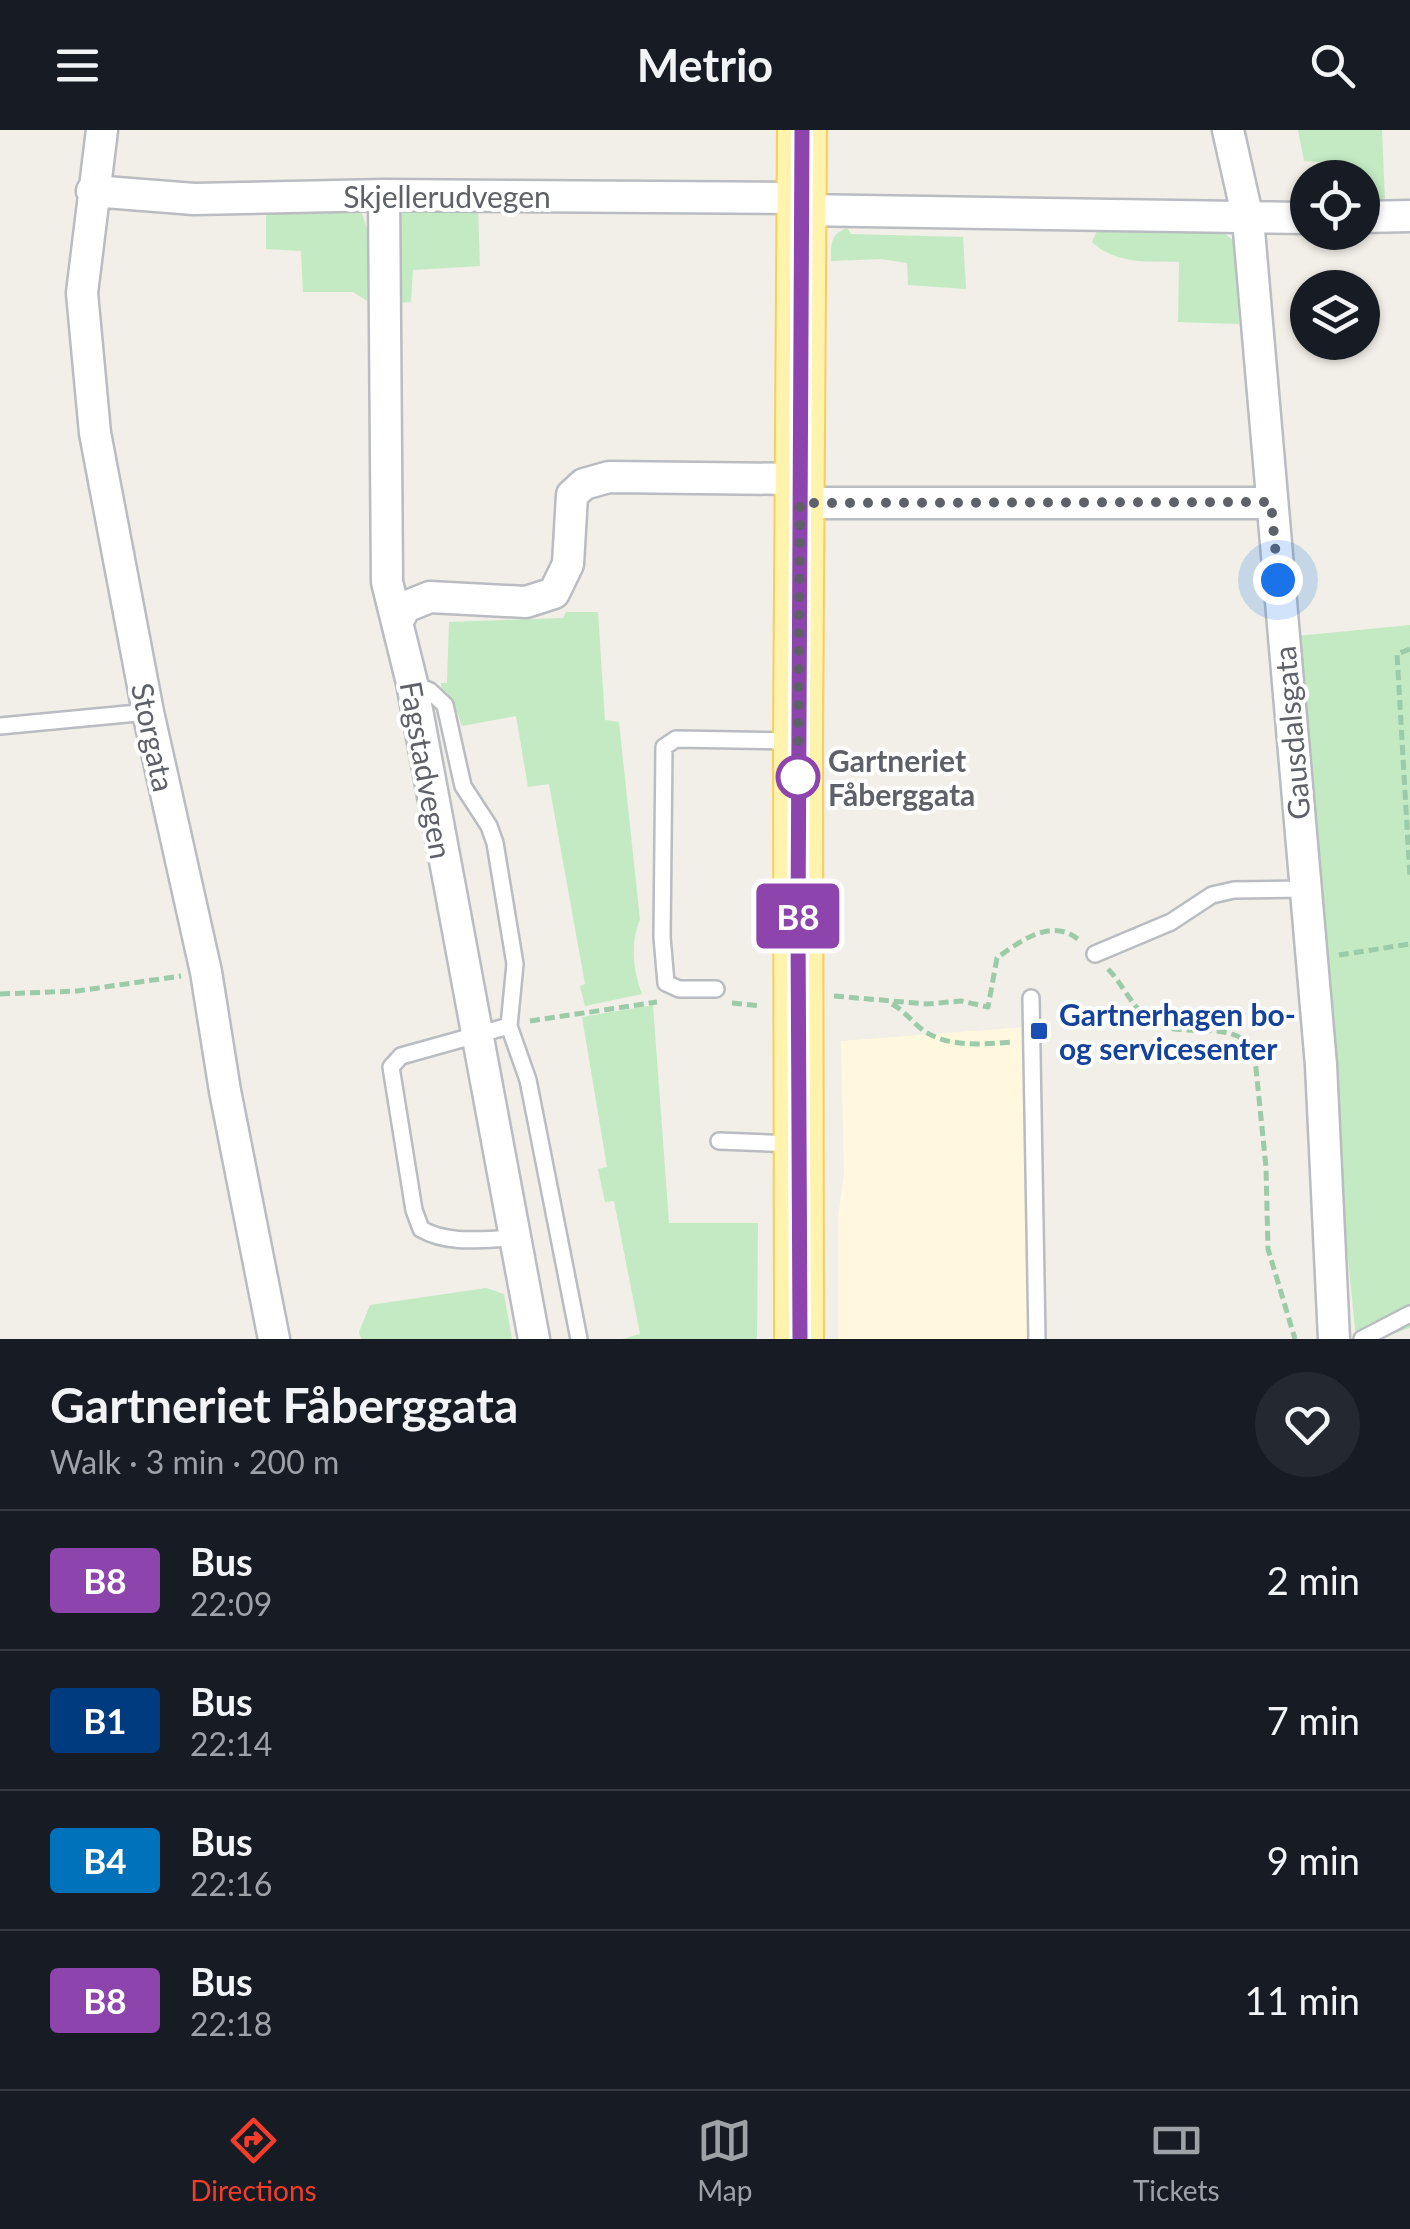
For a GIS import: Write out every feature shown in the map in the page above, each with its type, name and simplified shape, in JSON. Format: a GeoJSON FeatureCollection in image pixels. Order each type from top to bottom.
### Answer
{"type":"FeatureCollection","features":[{"type":"Feature","properties":{"kind":"main road"},"geometry":{"type":"LineString","coordinates":[[800,1339],[797,1144],[802,130]]}},
{"type":"Feature","properties":{"kind":"street","name":"Storgata"},"geometry":{"type":"LineString","coordinates":[[102,130],[82,293],[95,433],[148,712],[206,972],[274,1339]]}},
{"type":"Feature","properties":{"kind":"street","name":"Gausdalsgata"},"geometry":{"type":"LineString","coordinates":[[1228,130],[1248,219],[1321,1065],[1334,1339]]}},
{"type":"Feature","properties":{"kind":"street","name":"Skjellerudvegen"},"geometry":{"type":"LineString","coordinates":[[92,191],[194,198],[384,195],[1290,218]]}},
{"type":"Feature","properties":{"kind":"street","name":"Fagstadvegen"},"geometry":{"type":"LineString","coordinates":[[384,195],[387,582],[412,682],[534,1339]]}},
{"type":"Feature","properties":{"kind":"street"},"geometry":{"type":"LineString","coordinates":[[1380,217],[1410,216]]}},
{"type":"Feature","properties":{"kind":"street"},"geometry":{"type":"LineString","coordinates":[[399,620],[405,607],[430,598],[526,602],[554,593],[568,564],[572,494],[584,484],[609,477],[800,491],[1271,502]]}},
{"type":"Feature","properties":{"kind":"lane"},"geometry":{"type":"LineString","coordinates":[[412,682],[445,705],[463,786],[495,843],[515,964],[509,1026],[528,1080],[578,1339]]}},
{"type":"Feature","properties":{"kind":"lane"},"geometry":{"type":"LineString","coordinates":[[0,726],[148,712]]}},
{"type":"Feature","properties":{"kind":"lane"},"geometry":{"type":"LineString","coordinates":[[716,989],[678,989],[666,982],[662,938],[664,748],[676,739],[798,741]]}},
{"type":"Feature","properties":{"kind":"lane"},"geometry":{"type":"LineString","coordinates":[[1095,954],[1171,922],[1212,895],[1234,890],[1305,889]]}},
{"type":"Feature","properties":{"kind":"lane"},"geometry":{"type":"LineString","coordinates":[[1031,998],[1038,1339]]}},
{"type":"Feature","properties":{"kind":"lane"},"geometry":{"type":"LineString","coordinates":[[509,1026],[400,1056],[391,1067],[414,1210],[421,1230],[432,1236],[459,1239],[515,1238]]}},
{"type":"Feature","properties":{"kind":"lane"},"geometry":{"type":"LineString","coordinates":[[719,1140],[797,1144]]}},
{"type":"Feature","properties":{"kind":"lane"},"geometry":{"type":"LineString","coordinates":[[1362,1339],[1410,1314]]}},
{"type":"Feature","properties":{"kind":"path"},"geometry":{"type":"LineString","coordinates":[[1410,649],[1397,654],[1410,878]]}},
{"type":"Feature","properties":{"kind":"path"},"geometry":{"type":"LineString","coordinates":[[830,995],[927,1004],[960,1001],[988,1007],[996,958],[1034,932],[1071,934],[1095,954],[1151,1022],[1168,1028],[1232,1032],[1246,1039],[1254,1049],[1266,1167],[1268,1249],[1295,1339]]}},
{"type":"Feature","properties":{"kind":"path"},"geometry":{"type":"LineString","coordinates":[[1311,958],[1410,944]]}},
{"type":"Feature","properties":{"kind":"path"},"geometry":{"type":"LineString","coordinates":[[0,994],[77,990],[206,972]]}},
{"type":"Feature","properties":{"kind":"path"},"geometry":{"type":"LineString","coordinates":[[721,1006],[732,1002],[764,1005]]}},
{"type":"Feature","properties":{"kind":"path"},"geometry":{"type":"LineString","coordinates":[[890,1002],[942,1040],[969,1044],[1032,1040]]}},
{"type":"Feature","properties":{"kind":"path"},"geometry":{"type":"LineString","coordinates":[[509,1026],[630,1005],[669,1003]]}},
{"type":"Feature","properties":{"kind":"shaded area"},"geometry":{"type":"Polygon","coordinates":[[[1026,1027],[1033,1339],[838,1339],[838,1217],[844,1174],[841,1041],[1026,1027]]]}},
{"type":"Feature","properties":{"kind":"green space"},"geometry":{"type":"Polygon","coordinates":[[[1298,130],[1382,130],[1385,201],[1380,201],[1380,160],[1304,160],[1298,130]]]}},
{"type":"Feature","properties":{"kind":"green space"},"geometry":{"type":"Polygon","coordinates":[[[360,208],[367,228],[367,301],[353,292],[303,292],[301,251],[266,249],[266,209],[360,208]]]}},
{"type":"Feature","properties":{"kind":"green space"},"geometry":{"type":"Polygon","coordinates":[[[406,208],[478,208],[480,266],[413,270],[411,302],[400,303],[399,218],[406,208]]]}},
{"type":"Feature","properties":{"kind":"green space"},"geometry":{"type":"Polygon","coordinates":[[[847,228],[851,234],[963,237],[966,289],[908,285],[907,263],[881,259],[831,261],[834,237],[847,228]]]}},
{"type":"Feature","properties":{"kind":"green space"},"geometry":{"type":"Polygon","coordinates":[[[1098,229],[1219,229],[1234,241],[1239,324],[1178,322],[1179,262],[1112,255],[1092,242],[1098,229]]]}},
{"type":"Feature","properties":{"kind":"green space"},"geometry":{"type":"Polygon","coordinates":[[[566,612],[598,612],[605,720],[619,722],[640,920],[634,957],[642,994],[585,1006],[580,986],[585,984],[549,784],[528,787],[516,716],[462,726],[453,701],[442,693],[441,683],[447,683],[449,622],[563,618],[566,612]]]}},
{"type":"Feature","properties":{"kind":"green space"},"geometry":{"type":"Polygon","coordinates":[[[1410,625],[1410,1328],[1378,1339],[1356,1339],[1287,637],[1410,625]]]}},
{"type":"Feature","properties":{"kind":"green space"},"geometry":{"type":"Polygon","coordinates":[[[653,1005],[669,1223],[758,1223],[757,1339],[622,1339],[640,1334],[614,1201],[605,1202],[598,1169],[607,1167],[582,1017],[653,1005]]]}},
{"type":"Feature","properties":{"kind":"green space"},"geometry":{"type":"Polygon","coordinates":[[[486,1288],[504,1294],[512,1339],[361,1339],[359,1332],[370,1305],[486,1288]]]}},
{"type":"Feature","properties":{"kind":"bus line","name":"B8"},"geometry":{"type":"LineString","coordinates":[[800,1339],[797,1144],[802,130]]}},
{"type":"Feature","properties":{"kind":"place","name":"Gartneriet Fåberggata"},"geometry":{"type":"Point","coordinates":[798,777]}},
{"type":"Feature","properties":{"kind":"place","name":"Gartnerhagen bo- og servicesenter"},"geometry":{"type":"Point","coordinates":[1039,1031]}},
{"type":"Feature","properties":{"kind":"route"},"geometry":{"type":"LineString","coordinates":[[798,777],[800,503],[1271,502],[1278,580]]}}]}
